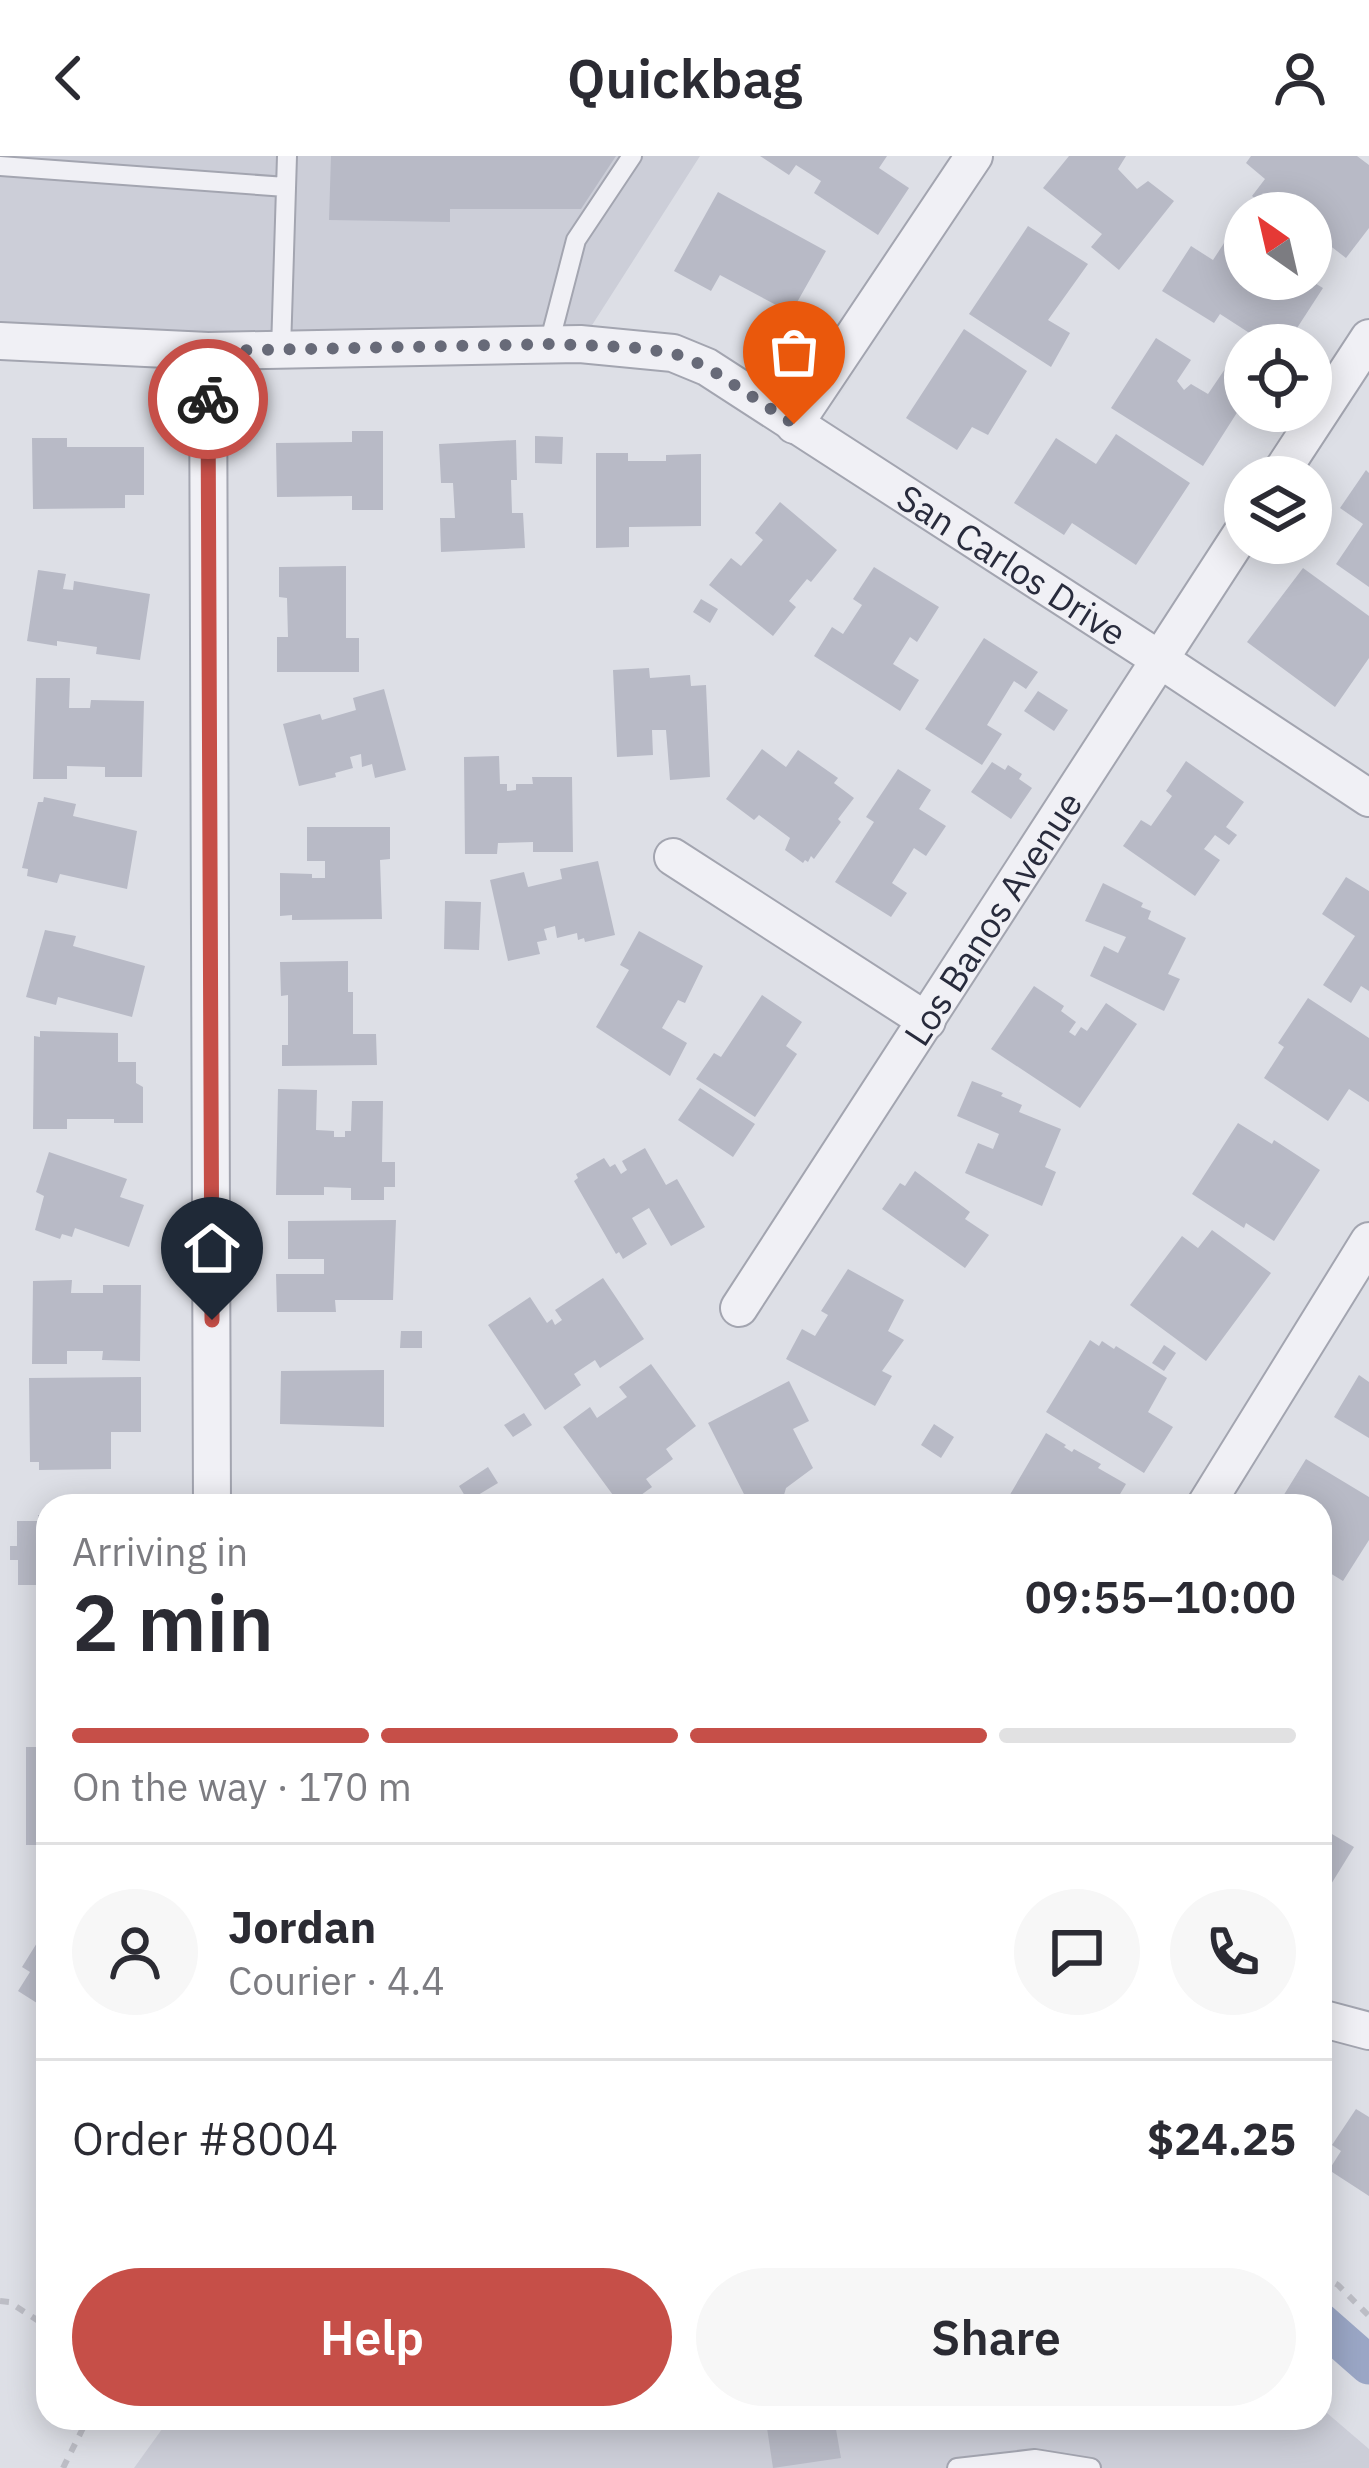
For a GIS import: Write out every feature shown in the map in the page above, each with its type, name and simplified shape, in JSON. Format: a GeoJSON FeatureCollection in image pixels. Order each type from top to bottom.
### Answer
{"type":"FeatureCollection","features":[{"type":"Feature","properties":{"kind":"street"},"geometry":{"type":"LineString","coordinates":[[794,424],[974,156]]}},
{"type":"Feature","properties":{"kind":"street"},"geometry":{"type":"LineString","coordinates":[[1292,456],[1369,338]]}},
{"type":"Feature","properties":{"kind":"street","name":"San Carlos Drive"},"geometry":{"type":"LineString","coordinates":[[0,341],[208,351],[549,344],[673,353],[707,367],[1369,798]]}},
{"type":"Feature","properties":{"kind":"street"},"geometry":{"type":"LineString","coordinates":[[208,351],[212,1494]]}},
{"type":"Feature","properties":{"kind":"street","name":"Los Banos Avenue"},"geometry":{"type":"LineString","coordinates":[[739,1307],[1224,560]]}},
{"type":"Feature","properties":{"kind":"street"},"geometry":{"type":"LineString","coordinates":[[673,857],[927,1022]]}},
{"type":"Feature","properties":{"kind":"street"},"geometry":{"type":"LineString","coordinates":[[1212,1494],[1369,1241]]}},
{"type":"Feature","properties":{"kind":"street"},"geometry":{"type":"LineString","coordinates":[[1332,2021],[1369,2031]]}},
{"type":"Feature","properties":{"kind":"lane"},"geometry":{"type":"LineString","coordinates":[[165,156],[165,178]]}},
{"type":"Feature","properties":{"kind":"lane"},"geometry":{"type":"LineString","coordinates":[[280,350],[287,156]]}},
{"type":"Feature","properties":{"kind":"lane"},"geometry":{"type":"LineString","coordinates":[[549,344],[576,240],[632,156]]}},
{"type":"Feature","properties":{"kind":"lane"},"geometry":{"type":"LineString","coordinates":[[0,166],[35,162],[129,166],[165,178],[286,187]]}},
{"type":"Feature","properties":{"kind":"lane"},"geometry":{"type":"LineString","coordinates":[[957,2468],[1035,2459],[1091,2468]]}},
{"type":"Feature","properties":{"kind":"path"},"geometry":{"type":"LineString","coordinates":[[1332,2282],[1369,2316]]}},
{"type":"Feature","properties":{"kind":"path"},"geometry":{"type":"LineString","coordinates":[[0,2301],[36,2319]]}},
{"type":"Feature","properties":{"kind":"path"},"geometry":{"type":"LineString","coordinates":[[63,2468],[82,2430]]}},
{"type":"Feature","properties":{"kind":"shaded area"},"geometry":{"type":"Polygon","coordinates":[[[0,156],[700,156],[580,344],[0,341],[0,156]]]}},
{"type":"Feature","properties":{"kind":"shaded area"},"geometry":{"type":"Polygon","coordinates":[[[1332,2417],[1369,2449],[1369,2468],[134,2468],[161,2430],[1332,2430],[1332,2417]]]}},
{"type":"Feature","properties":{"kind":"building"},"geometry":{"type":"Polygon","coordinates":[[[331,156],[616,156],[581,209],[450,209],[450,222],[329,220],[331,156]]]}},
{"type":"Feature","properties":{"kind":"building"},"geometry":{"type":"Polygon","coordinates":[[[760,156],[887,156],[879,168],[909,188],[878,235],[814,193],[821,181],[796,165],[789,175],[760,156]]]}},
{"type":"Feature","properties":{"kind":"building"},"geometry":{"type":"Polygon","coordinates":[[[1069,156],[1126,156],[1118,169],[1137,189],[1148,181],[1174,201],[1119,270],[1091,247],[1102,234],[1043,188],[1069,156]]]}},
{"type":"Feature","properties":{"kind":"building"},"geometry":{"type":"Polygon","coordinates":[[[1251,156],[1357,156],[1369,165],[1369,228],[1346,258],[1332,247],[1332,192],[1255,192],[1265,179],[1246,163],[1251,156]]]}},
{"type":"Feature","properties":{"kind":"building"},"geometry":{"type":"Polygon","coordinates":[[[718,192],[826,251],[791,313],[720,275],[711,291],[674,271],[718,192]]]}},
{"type":"Feature","properties":{"kind":"building"},"geometry":{"type":"Polygon","coordinates":[[[1028,226],[1088,264],[1048,320],[1070,333],[1051,367],[969,314],[1028,226]]]}},
{"type":"Feature","properties":{"kind":"building"},"geometry":{"type":"Polygon","coordinates":[[[1224,243],[1224,300],[1315,300],[1300,324],[1235,324],[1220,314],[1214,323],[1162,291],[1191,246],[1213,260],[1224,243]]]}},
{"type":"Feature","properties":{"kind":"building"},"geometry":{"type":"Polygon","coordinates":[[[964,329],[1027,371],[988,435],[972,427],[957,450],[906,418],[964,329]]]}},
{"type":"Feature","properties":{"kind":"building"},"geometry":{"type":"Polygon","coordinates":[[[1156,338],[1191,360],[1177,381],[1184,390],[1191,384],[1208,394],[1224,370],[1225,432],[1203,466],[1111,408],[1156,338]]]}},
{"type":"Feature","properties":{"kind":"building"},"geometry":{"type":"Polygon","coordinates":[[[352,431],[383,431],[383,510],[352,510],[352,496],[277,497],[276,443],[352,442],[352,431]]]}},
{"type":"Feature","properties":{"kind":"building"},"geometry":{"type":"Polygon","coordinates":[[[1116,434],[1190,483],[1136,565],[1072,523],[1064,535],[1014,503],[1056,438],[1096,464],[1116,434]]]}},
{"type":"Feature","properties":{"kind":"building"},"geometry":{"type":"Polygon","coordinates":[[[535,436],[563,437],[562,464],[535,463],[535,436]]]}},
{"type":"Feature","properties":{"kind":"building"},"geometry":{"type":"Polygon","coordinates":[[[32,438],[67,438],[67,447],[144,447],[144,495],[125,495],[125,508],[33,509],[32,438]]]}},
{"type":"Feature","properties":{"kind":"building"},"geometry":{"type":"Polygon","coordinates":[[[516,440],[512,513],[523,513],[525,548],[441,552],[440,518],[455,518],[453,483],[441,483],[439,444],[516,440]]]}},
{"type":"Feature","properties":{"kind":"building"},"geometry":{"type":"Polygon","coordinates":[[[596,453],[628,453],[628,461],[666,461],[666,455],[701,454],[701,526],[629,527],[629,547],[596,548],[596,453]]]}},
{"type":"Feature","properties":{"kind":"building"},"geometry":{"type":"Polygon","coordinates":[[[1366,470],[1369,587],[1336,564],[1363,524],[1340,508],[1366,470]]]}},
{"type":"Feature","properties":{"kind":"building"},"geometry":{"type":"Polygon","coordinates":[[[780,502],[837,550],[789,601],[796,607],[773,636],[709,585],[731,558],[741,566],[763,540],[755,533],[780,502]]]}},
{"type":"Feature","properties":{"kind":"building"},"geometry":{"type":"Polygon","coordinates":[[[346,566],[346,638],[359,638],[359,672],[277,672],[277,637],[288,637],[287,598],[279,597],[279,567],[346,566]]]}},
{"type":"Feature","properties":{"kind":"building"},"geometry":{"type":"Polygon","coordinates":[[[874,567],[939,607],[917,642],[910,637],[893,664],[919,680],[900,711],[814,656],[832,627],[843,634],[862,605],[853,599],[874,567]]]}},
{"type":"Feature","properties":{"kind":"building"},"geometry":{"type":"Polygon","coordinates":[[[1303,568],[1369,616],[1369,658],[1335,707],[1247,642],[1303,568]]]}},
{"type":"Feature","properties":{"kind":"building"},"geometry":{"type":"Polygon","coordinates":[[[38,570],[66,574],[63,589],[73,590],[74,581],[150,594],[140,660],[96,654],[97,647],[27,641],[38,570]]]}},
{"type":"Feature","properties":{"kind":"building"},"geometry":{"type":"Polygon","coordinates":[[[701,599],[718,609],[710,623],[693,612],[701,599]]]}},
{"type":"Feature","properties":{"kind":"building"},"geometry":{"type":"Polygon","coordinates":[[[984,638],[1038,672],[1026,689],[1014,681],[987,725],[1002,734],[982,765],[925,729],[984,638]]]}},
{"type":"Feature","properties":{"kind":"building"},"geometry":{"type":"Polygon","coordinates":[[[649,668],[650,678],[690,675],[691,686],[706,685],[710,777],[670,780],[666,730],[652,730],[653,755],[617,757],[613,670],[649,668]]]}},
{"type":"Feature","properties":{"kind":"building"},"geometry":{"type":"Polygon","coordinates":[[[36,678],[70,678],[69,708],[90,708],[91,700],[144,701],[142,777],[105,777],[105,767],[67,766],[67,779],[33,779],[36,678]]]}},
{"type":"Feature","properties":{"kind":"building"},"geometry":{"type":"Polygon","coordinates":[[[384,689],[406,770],[375,778],[372,764],[362,767],[361,754],[350,757],[353,768],[335,773],[336,777],[299,786],[283,724],[356,710],[353,698],[384,689]]]}},
{"type":"Feature","properties":{"kind":"building"},"geometry":{"type":"Polygon","coordinates":[[[1038,691],[1068,710],[1054,731],[1024,711],[1038,691]]]}},
{"type":"Feature","properties":{"kind":"building"},"geometry":{"type":"Polygon","coordinates":[[[762,749],[786,767],[798,750],[838,778],[834,783],[854,798],[808,862],[785,850],[790,838],[726,799],[762,749]]]}},
{"type":"Feature","properties":{"kind":"building"},"geometry":{"type":"Polygon","coordinates":[[[499,756],[500,784],[507,784],[507,791],[516,790],[516,784],[533,784],[532,777],[572,777],[573,852],[533,852],[533,842],[498,843],[497,854],[465,854],[464,757],[499,756]]]}},
{"type":"Feature","properties":{"kind":"building"},"geometry":{"type":"Polygon","coordinates":[[[1186,761],[1244,802],[1226,827],[1237,835],[1229,845],[1215,835],[1204,849],[1220,860],[1195,896],[1123,846],[1141,820],[1151,826],[1172,796],[1166,791],[1186,761]]]}},
{"type":"Feature","properties":{"kind":"building"},"geometry":{"type":"Polygon","coordinates":[[[992,762],[1022,774],[1019,779],[1032,788],[1011,819],[971,792],[992,762]]]}},
{"type":"Feature","properties":{"kind":"building"},"geometry":{"type":"Polygon","coordinates":[[[898,769],[931,790],[919,809],[946,826],[926,856],[914,848],[892,883],[907,893],[891,917],[835,882],[874,822],[866,817],[898,769]]]}},
{"type":"Feature","properties":{"kind":"building"},"geometry":{"type":"Polygon","coordinates":[[[44,797],[76,804],[73,816],[137,831],[127,889],[60,874],[57,883],[27,876],[28,869],[22,868],[38,802],[44,797]]]}},
{"type":"Feature","properties":{"kind":"building"},"geometry":{"type":"Polygon","coordinates":[[[307,827],[390,827],[390,859],[380,860],[382,919],[292,920],[292,915],[280,916],[280,873],[325,878],[325,861],[307,861],[307,827]]]}},
{"type":"Feature","properties":{"kind":"building"},"geometry":{"type":"Polygon","coordinates":[[[598,861],[615,935],[585,942],[578,940],[577,933],[557,938],[555,926],[544,929],[547,940],[537,942],[540,954],[508,961],[490,880],[524,872],[528,887],[562,879],[560,869],[598,861]]]}},
{"type":"Feature","properties":{"kind":"building"},"geometry":{"type":"Polygon","coordinates":[[[1346,877],[1369,891],[1369,991],[1361,986],[1351,1003],[1323,985],[1355,936],[1322,914],[1346,877]]]}},
{"type":"Feature","properties":{"kind":"building"},"geometry":{"type":"Polygon","coordinates":[[[1103,883],[1143,903],[1141,907],[1151,911],[1148,919],[1186,938],[1168,974],[1180,979],[1164,1011],[1090,976],[1104,946],[1118,953],[1126,937],[1085,921],[1103,883]]]}},
{"type":"Feature","properties":{"kind":"building"},"geometry":{"type":"Polygon","coordinates":[[[445,901],[481,902],[479,950],[444,949],[445,901]]]}},
{"type":"Feature","properties":{"kind":"building"},"geometry":{"type":"Polygon","coordinates":[[[45,930],[76,936],[73,946],[145,966],[132,1017],[58,997],[56,1005],[26,997],[45,930]]]}},
{"type":"Feature","properties":{"kind":"building"},"geometry":{"type":"Polygon","coordinates":[[[639,931],[703,966],[685,1003],[678,1000],[662,1028],[687,1043],[670,1076],[596,1027],[629,970],[620,965],[639,931]]]}},
{"type":"Feature","properties":{"kind":"building"},"geometry":{"type":"Polygon","coordinates":[[[348,961],[353,1034],[376,1034],[377,1065],[282,1066],[282,1045],[288,1045],[288,995],[281,996],[280,962],[348,961]]]}},
{"type":"Feature","properties":{"kind":"building"},"geometry":{"type":"Polygon","coordinates":[[[1034,986],[1064,1006],[1061,1011],[1076,1022],[1069,1032],[1075,1036],[1081,1027],[1087,1031],[1106,1003],[1137,1024],[1080,1108],[991,1049],[1034,986]]]}},
{"type":"Feature","properties":{"kind":"building"},"geometry":{"type":"Polygon","coordinates":[[[762,995],[802,1022],[786,1046],[797,1054],[755,1117],[696,1079],[714,1053],[721,1057],[762,995]]]}},
{"type":"Feature","properties":{"kind":"building"},"geometry":{"type":"Polygon","coordinates":[[[1308,998],[1369,1038],[1369,1102],[1349,1089],[1328,1121],[1264,1078],[1284,1047],[1278,1043],[1308,998]]]}},
{"type":"Feature","properties":{"kind":"building"},"geometry":{"type":"Polygon","coordinates":[[[40,1031],[118,1033],[118,1062],[136,1062],[136,1083],[143,1087],[143,1123],[67,1119],[67,1129],[33,1129],[34,1036],[40,1037],[40,1031]]]}},
{"type":"Feature","properties":{"kind":"building"},"geometry":{"type":"Polygon","coordinates":[[[972,1081],[1022,1105],[1019,1112],[1061,1129],[1045,1167],[1056,1172],[1042,1206],[965,1173],[978,1143],[993,1149],[999,1134],[957,1116],[972,1081]]]}},
{"type":"Feature","properties":{"kind":"building"},"geometry":{"type":"Polygon","coordinates":[[[700,1088],[755,1124],[733,1157],[678,1120],[700,1088]]]}},
{"type":"Feature","properties":{"kind":"building"},"geometry":{"type":"Polygon","coordinates":[[[278,1089],[317,1090],[316,1130],[334,1131],[334,1137],[345,1137],[345,1131],[351,1131],[352,1101],[383,1101],[382,1162],[395,1162],[395,1187],[384,1187],[384,1200],[351,1200],[351,1188],[324,1187],[324,1195],[276,1195],[278,1089]]]}},
{"type":"Feature","properties":{"kind":"building"},"geometry":{"type":"Polygon","coordinates":[[[1238,1123],[1320,1170],[1274,1241],[1246,1223],[1244,1228],[1192,1194],[1238,1123]]]}},
{"type":"Feature","properties":{"kind":"building"},"geometry":{"type":"Polygon","coordinates":[[[645,1148],[666,1185],[677,1179],[705,1227],[671,1246],[649,1208],[632,1218],[647,1244],[623,1259],[574,1181],[576,1174],[604,1158],[621,1174],[627,1170],[622,1161],[645,1148]]]}},
{"type":"Feature","properties":{"kind":"building"},"geometry":{"type":"Polygon","coordinates":[[[49,1152],[127,1179],[120,1197],[144,1205],[129,1247],[75,1228],[72,1237],[62,1234],[60,1239],[35,1230],[44,1196],[36,1192],[49,1152]]]}},
{"type":"Feature","properties":{"kind":"building"},"geometry":{"type":"Polygon","coordinates":[[[915,1171],[970,1212],[965,1219],[989,1235],[965,1268],[882,1209],[915,1171]]]}},
{"type":"Feature","properties":{"kind":"building"},"geometry":{"type":"Polygon","coordinates":[[[396,1220],[393,1300],[335,1300],[336,1312],[277,1312],[276,1274],[324,1274],[324,1259],[288,1259],[288,1221],[396,1220]]]}},
{"type":"Feature","properties":{"kind":"building"},"geometry":{"type":"Polygon","coordinates":[[[1212,1230],[1271,1273],[1206,1361],[1130,1305],[1182,1236],[1198,1248],[1212,1230]]]}},
{"type":"Feature","properties":{"kind":"building"},"geometry":{"type":"Polygon","coordinates":[[[848,1269],[904,1300],[888,1331],[904,1340],[882,1371],[892,1376],[875,1406],[786,1359],[802,1329],[815,1336],[828,1315],[821,1311],[848,1269]]]}},
{"type":"Feature","properties":{"kind":"building"},"geometry":{"type":"Polygon","coordinates":[[[603,1278],[644,1339],[600,1368],[595,1360],[574,1374],[581,1385],[545,1410],[488,1325],[530,1297],[547,1323],[552,1319],[555,1325],[562,1320],[555,1310],[603,1278]]]}},
{"type":"Feature","properties":{"kind":"building"},"geometry":{"type":"Polygon","coordinates":[[[72,1280],[71,1293],[103,1293],[103,1285],[141,1285],[140,1361],[102,1360],[103,1351],[67,1351],[67,1364],[32,1364],[33,1281],[72,1280]]]}},
{"type":"Feature","properties":{"kind":"building"},"geometry":{"type":"Polygon","coordinates":[[[401,1331],[422,1331],[422,1348],[400,1348],[401,1331]]]}},
{"type":"Feature","properties":{"kind":"building"},"geometry":{"type":"Polygon","coordinates":[[[1090,1340],[1099,1346],[1102,1341],[1116,1346],[1167,1378],[1148,1412],[1173,1427],[1144,1473],[1046,1412],[1090,1340]]]}},
{"type":"Feature","properties":{"kind":"building"},"geometry":{"type":"Polygon","coordinates":[[[1164,1345],[1176,1353],[1164,1371],[1152,1363],[1164,1345]]]}},
{"type":"Feature","properties":{"kind":"building"},"geometry":{"type":"Polygon","coordinates":[[[651,1364],[696,1426],[666,1449],[673,1459],[646,1479],[652,1487],[642,1494],[612,1494],[563,1427],[590,1407],[597,1418],[627,1397],[619,1387],[651,1364]]]}},
{"type":"Feature","properties":{"kind":"building"},"geometry":{"type":"Polygon","coordinates":[[[384,1370],[384,1427],[280,1424],[281,1371],[384,1370]]]}},
{"type":"Feature","properties":{"kind":"building"},"geometry":{"type":"Polygon","coordinates":[[[1359,1375],[1369,1382],[1369,1438],[1334,1417],[1359,1375]]]}},
{"type":"Feature","properties":{"kind":"building"},"geometry":{"type":"Polygon","coordinates":[[[141,1377],[141,1432],[111,1432],[111,1469],[39,1470],[39,1462],[30,1462],[29,1378],[141,1377]]]}},
{"type":"Feature","properties":{"kind":"building"},"geometry":{"type":"Polygon","coordinates":[[[789,1381],[809,1421],[793,1429],[813,1468],[784,1494],[744,1494],[708,1423],[789,1381]]]}},
{"type":"Feature","properties":{"kind":"building"},"geometry":{"type":"Polygon","coordinates":[[[524,1413],[532,1425],[513,1437],[504,1425],[524,1413]]]}},
{"type":"Feature","properties":{"kind":"building"},"geometry":{"type":"Polygon","coordinates":[[[934,1424],[954,1437],[941,1458],[921,1445],[934,1424]]]}},
{"type":"Feature","properties":{"kind":"building"},"geometry":{"type":"Polygon","coordinates":[[[1046,1433],[1126,1484],[1120,1494],[1010,1494],[1046,1433]]]}},
{"type":"Feature","properties":{"kind":"building"},"geometry":{"type":"Polygon","coordinates":[[[1306,1459],[1369,1497],[1369,1540],[1343,1581],[1332,1574],[1332,1494],[1284,1494],[1306,1459]]]}},
{"type":"Feature","properties":{"kind":"building"},"geometry":{"type":"Polygon","coordinates":[[[488,1467],[498,1483],[480,1494],[464,1494],[459,1486],[488,1467]]]}},
{"type":"Feature","properties":{"kind":"building"},"geometry":{"type":"Polygon","coordinates":[[[17,1521],[36,1521],[36,1585],[18,1585],[18,1560],[10,1560],[10,1546],[17,1546],[17,1521]]]}},
{"type":"Feature","properties":{"kind":"building"},"geometry":{"type":"Polygon","coordinates":[[[26,1747],[36,1747],[36,1845],[26,1845],[26,1747]]]}},
{"type":"Feature","properties":{"kind":"building"},"geometry":{"type":"Polygon","coordinates":[[[1332,1834],[1354,1847],[1332,1883],[1332,1834]]]}},
{"type":"Feature","properties":{"kind":"building"},"geometry":{"type":"Polygon","coordinates":[[[36,1944],[36,2002],[18,1991],[30,1972],[22,1967],[36,1944]]]}},
{"type":"Feature","properties":{"kind":"building"},"geometry":{"type":"Polygon","coordinates":[[[1356,2109],[1369,2117],[1369,2196],[1332,2172],[1341,2151],[1332,2145],[1356,2109]]]}},
{"type":"Feature","properties":{"kind":"building"},"geometry":{"type":"Polygon","coordinates":[[[767,2430],[836,2430],[841,2458],[773,2468],[767,2430]]]}},
{"type":"Feature","properties":{"kind":"waterway"},"geometry":{"type":"LineString","coordinates":[[1332,2333],[1369,2365]]}},
{"type":"Feature","properties":{"kind":"way so far"},"geometry":{"type":"LineString","coordinates":[[208,399],[208,351],[580,344],[673,353],[707,367],[794,424]]}},
{"type":"Feature","properties":{"kind":"route"},"geometry":{"type":"LineString","coordinates":[[208,399],[212,1320]]}}]}
